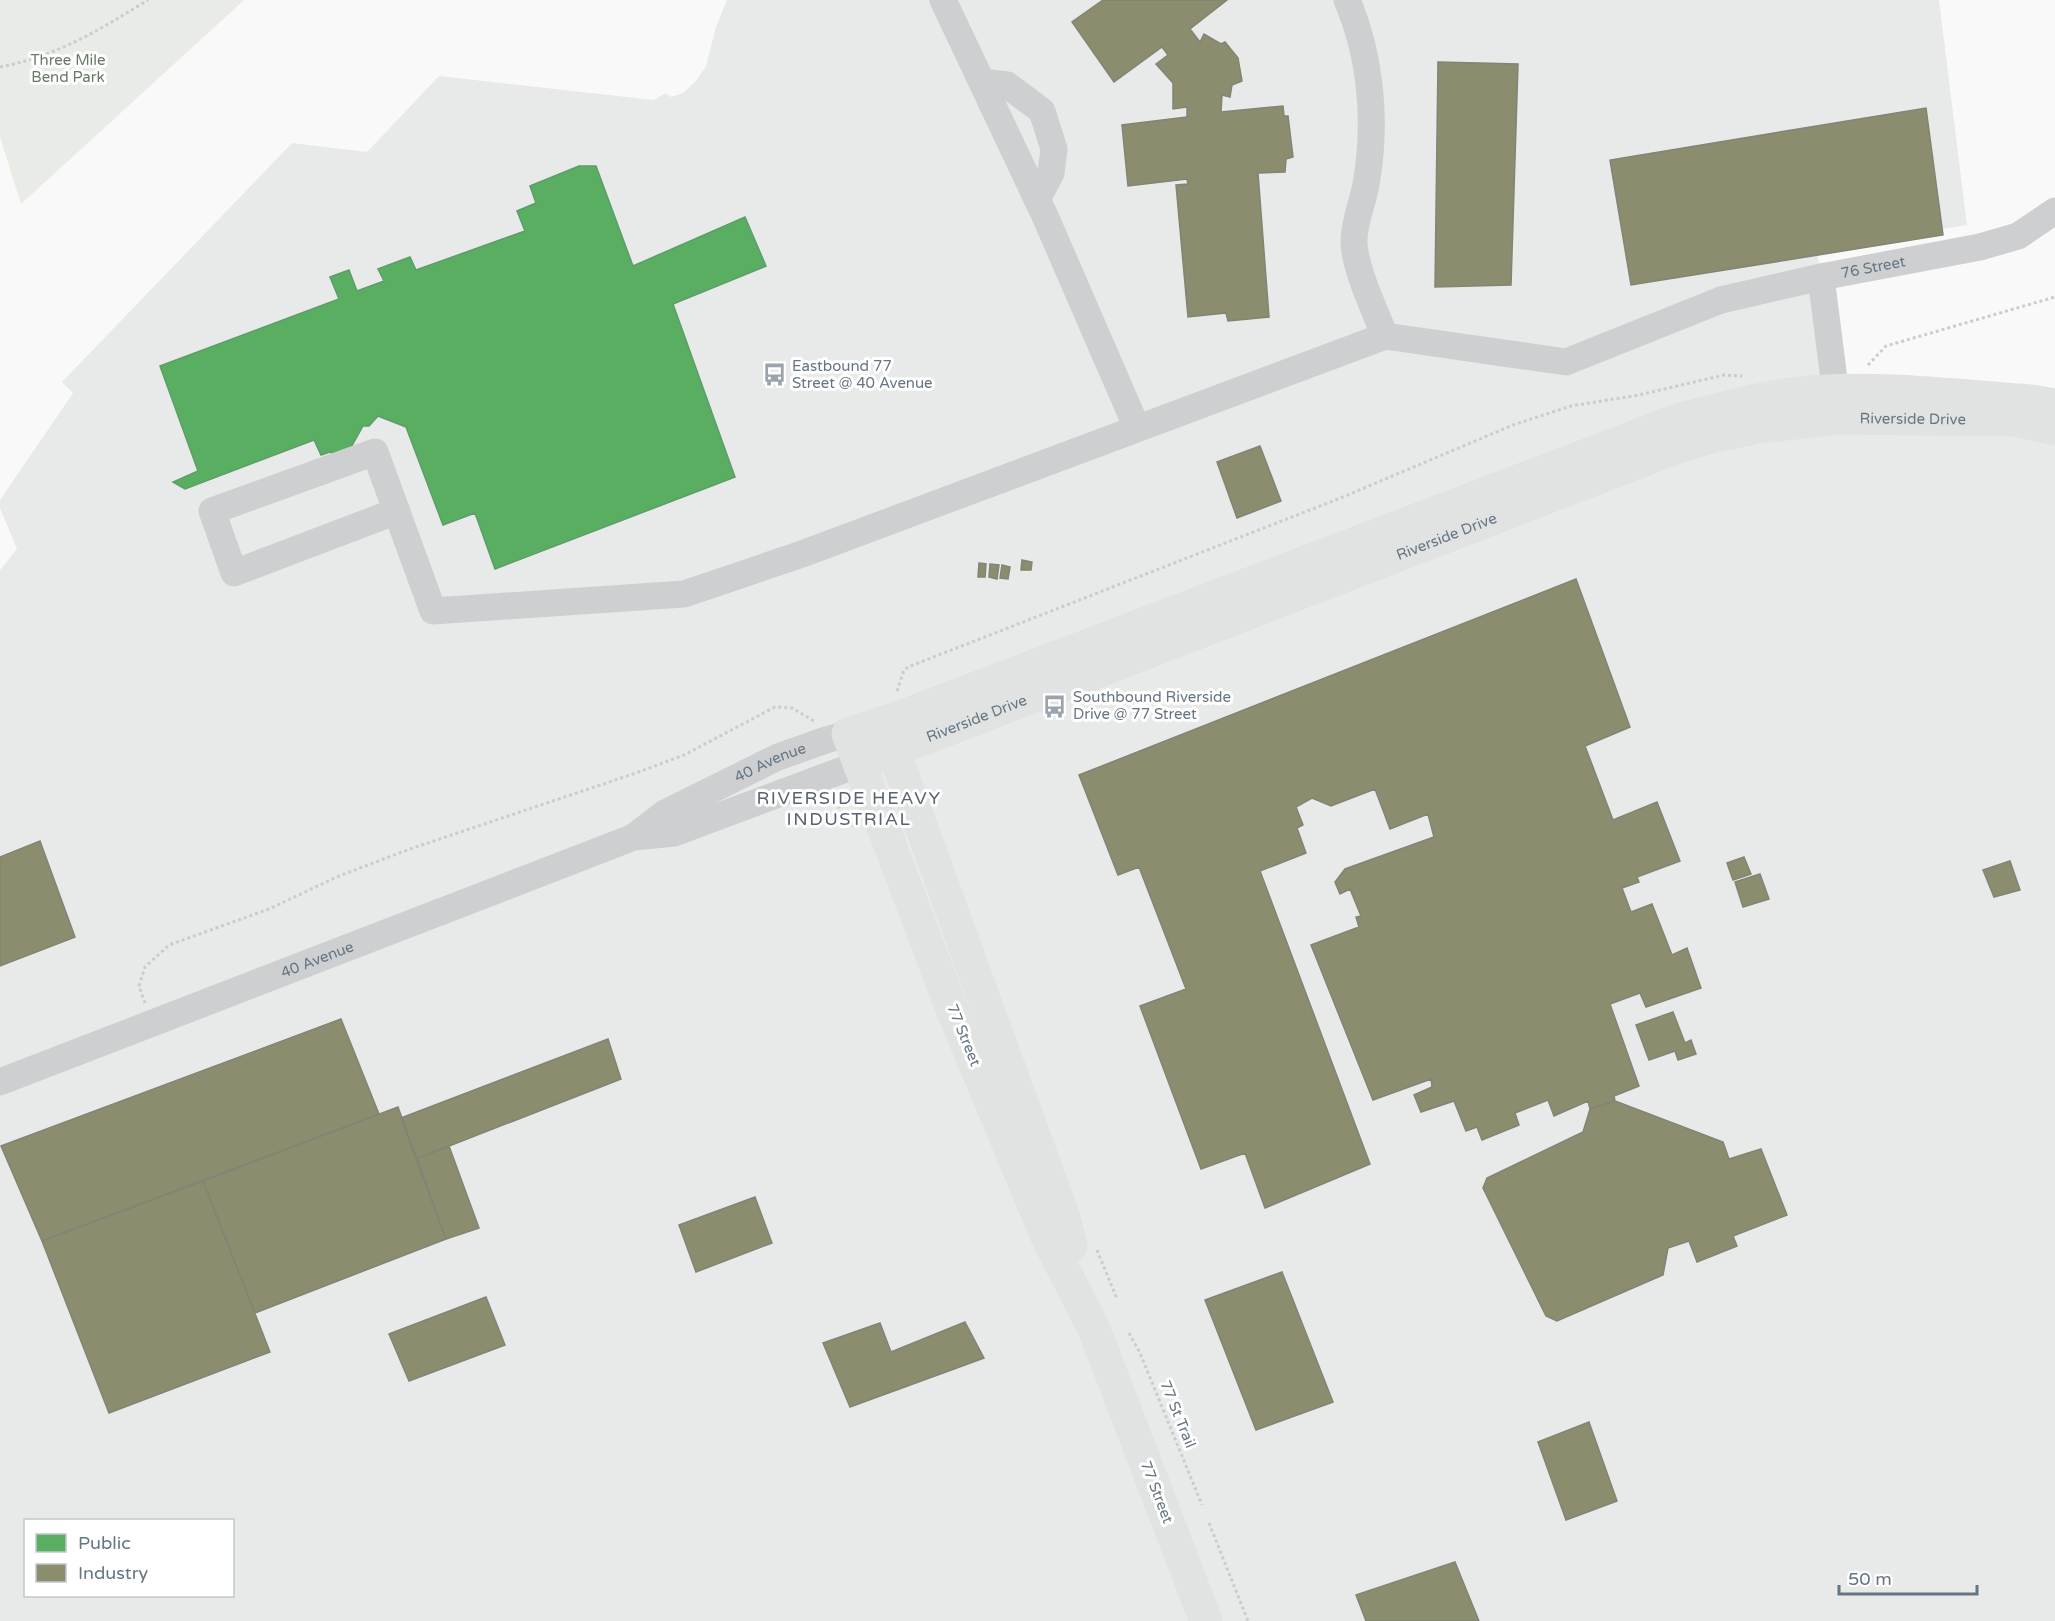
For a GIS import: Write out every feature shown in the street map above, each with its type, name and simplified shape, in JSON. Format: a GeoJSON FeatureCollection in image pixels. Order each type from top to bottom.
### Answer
{"type":"FeatureCollection","features":[{"type":"Feature","properties":{"kind":"main road","name":"Riverside Drive"},"geometry":{"type":"LineString","coordinates":[[859,764],[890,725],[1675,448],[1715,436],[1758,427],[1879,391],[2032,401],[2055,405]]}},
{"type":"Feature","properties":{"kind":"main road","name":"Riverside Drive"},"geometry":{"type":"LineString","coordinates":[[1837,404],[2014,420],[2055,429]]}},
{"type":"Feature","properties":{"kind":"main road","name":"40 Avenue"},"geometry":{"type":"LineString","coordinates":[[834,729],[890,725]]}},
{"type":"Feature","properties":{"kind":"main road","name":"77 Street"},"geometry":{"type":"LineString","coordinates":[[890,725],[1064,1218],[1094,1329],[1206,1621]]}},
{"type":"Feature","properties":{"kind":"main road","name":"77 Street"},"geometry":{"type":"LineString","coordinates":[[834,729],[859,764],[951,1004],[1046,1235],[1094,1329]]}},
{"type":"Feature","properties":{"kind":"street"},"geometry":{"type":"LineString","coordinates":[[943,0],[1037,199],[1137,428]]}},
{"type":"Feature","properties":{"kind":"street"},"geometry":{"type":"LineString","coordinates":[[1347,0],[1360,43],[1369,85],[1372,114],[1372,139],[1366,186],[1355,228],[1354,243],[1357,261],[1385,336]]}},
{"type":"Feature","properties":{"kind":"street"},"geometry":{"type":"LineString","coordinates":[[982,82],[1007,85],[1042,111],[1054,148],[1051,173],[1037,199]]}},
{"type":"Feature","properties":{"kind":"street","name":"76 Street"},"geometry":{"type":"LineString","coordinates":[[1837,404],[1821,277],[1980,247],[2018,236],[2055,211]]}},
{"type":"Feature","properties":{"kind":"street"},"geometry":{"type":"LineString","coordinates":[[397,511],[234,573],[212,511],[375,452],[397,511],[433,610],[684,594],[802,554],[1385,336],[1566,362],[1721,300],[1821,277]]}},
{"type":"Feature","properties":{"kind":"street","name":"40 Avenue"},"geometry":{"type":"LineString","coordinates":[[634,837],[665,813],[778,757],[826,740],[834,729]]}},
{"type":"Feature","properties":{"kind":"street","name":"40 Avenue"},"geometry":{"type":"LineString","coordinates":[[0,1082],[634,837],[674,833],[859,764]]}},
{"type":"Feature","properties":{"kind":"path"},"geometry":{"type":"LineString","coordinates":[[0,68],[55,52],[91,34],[148,0]]}},
{"type":"Feature","properties":{"kind":"path"},"geometry":{"type":"LineString","coordinates":[[1864,374],[1869,364],[1886,346],[2055,297]]}},
{"type":"Feature","properties":{"kind":"path"},"geometry":{"type":"LineString","coordinates":[[890,725],[904,670],[908,667],[1338,499],[1513,425],[1571,406],[1639,395],[1724,375],[1747,376]]}},
{"type":"Feature","properties":{"kind":"path"},"geometry":{"type":"LineString","coordinates":[[151,1024],[139,986],[145,967],[169,945],[269,909],[339,876],[400,853],[684,755],[775,707],[792,708],[834,729]]}},
{"type":"Feature","properties":{"kind":"path","name":"77 St Trail"},"geometry":{"type":"LineString","coordinates":[[1130,1333],[1203,1504]]}},
{"type":"Feature","properties":{"kind":"path"},"geometry":{"type":"LineString","coordinates":[[1209,1523],[1248,1621]]}},
{"type":"Feature","properties":{"kind":"shaded area"},"geometry":{"type":"Polygon","coordinates":[[[727,0],[1939,0],[1967,225],[1817,250],[1836,390],[2055,429],[2055,1621],[0,1621],[0,570],[17,549],[0,508],[0,500],[73,393],[62,382],[292,143],[367,152],[439,76],[654,100],[666,93],[671,97],[683,93],[696,81],[706,66],[716,27],[727,0]]]}},
{"type":"Feature","properties":{"kind":"green space","name":"Three Mile Bend Park"},"geometry":{"type":"Polygon","coordinates":[[[0,0],[244,0],[21,204],[0,137],[0,0]]]}},
{"type":"Feature","properties":{"kind":"building: Public"},"geometry":{"type":"Polygon","coordinates":[[[579,166],[596,166],[633,266],[745,217],[766,266],[673,304],[735,477],[495,569],[475,513],[443,525],[406,427],[378,416],[369,426],[363,426],[344,460],[330,452],[321,455],[314,440],[185,489],[173,482],[198,471],[160,366],[339,299],[330,277],[349,270],[357,291],[384,281],[378,269],[410,257],[416,270],[525,231],[517,211],[536,203],[530,186],[579,166]]]}},
{"type":"Feature","properties":{"kind":"building: Industry"},"geometry":{"type":"Polygon","coordinates":[[[1103,0],[1227,0],[1190,29],[1200,42],[1204,34],[1221,44],[1225,42],[1238,58],[1242,81],[1232,85],[1230,97],[1222,95],[1221,112],[1283,106],[1284,116],[1288,116],[1293,157],[1286,159],[1285,172],[1258,173],[1269,317],[1228,321],[1226,313],[1188,317],[1176,185],[1188,184],[1187,179],[1128,186],[1122,125],[1187,117],[1187,107],[1173,109],[1173,83],[1156,64],[1168,55],[1162,47],[1114,82],[1072,22],[1103,0]]]}},
{"type":"Feature","properties":{"kind":"building: Industry"},"geometry":{"type":"Polygon","coordinates":[[[1438,62],[1518,64],[1511,285],[1435,287],[1438,62]]]}},
{"type":"Feature","properties":{"kind":"building: Industry"},"geometry":{"type":"Polygon","coordinates":[[[1926,108],[1943,235],[1631,285],[1610,160],[1926,108]]]}},
{"type":"Feature","properties":{"kind":"building: Industry"},"geometry":{"type":"Polygon","coordinates":[[[1260,446],[1281,501],[1237,518],[1217,462],[1260,446]]]}},
{"type":"Feature","properties":{"kind":"building: Industry"},"geometry":{"type":"Polygon","coordinates":[[[1022,560],[1032,562],[1031,570],[1021,570],[1022,560]]]}},
{"type":"Feature","properties":{"kind":"building: Industry"},"geometry":{"type":"Polygon","coordinates":[[[979,563],[986,564],[985,577],[978,577],[979,563]]]}},
{"type":"Feature","properties":{"kind":"building: Industry"},"geometry":{"type":"Polygon","coordinates":[[[990,564],[999,565],[997,579],[989,577],[990,564]]]}},
{"type":"Feature","properties":{"kind":"building: Industry"},"geometry":{"type":"Polygon","coordinates":[[[1002,565],[1010,567],[1008,579],[1000,578],[1002,565]]]}},
{"type":"Feature","properties":{"kind":"building: Industry"},"geometry":{"type":"Polygon","coordinates":[[[1576,579],[1630,727],[1585,746],[1613,820],[1657,802],[1680,861],[1637,877],[1639,882],[1622,888],[1631,912],[1652,904],[1672,955],[1687,948],[1701,988],[1646,1007],[1640,993],[1610,1004],[1639,1086],[1614,1096],[1615,1101],[1590,1109],[1588,1101],[1554,1116],[1548,1100],[1515,1113],[1519,1125],[1482,1140],[1477,1127],[1466,1131],[1454,1101],[1421,1112],[1414,1095],[1432,1087],[1431,1079],[1373,1100],[1311,945],[1359,927],[1356,917],[1361,916],[1350,889],[1340,894],[1335,882],[1345,869],[1434,837],[1428,814],[1390,829],[1375,789],[1331,806],[1312,798],[1296,807],[1303,825],[1297,828],[1306,853],[1260,871],[1370,1164],[1265,1208],[1245,1153],[1201,1169],[1140,1006],[1186,989],[1139,867],[1118,875],[1079,775],[1576,579]]]}},
{"type":"Feature","properties":{"kind":"building: Industry"},"geometry":{"type":"Polygon","coordinates":[[[40,841],[75,937],[0,966],[0,857],[40,841]]]}},
{"type":"Feature","properties":{"kind":"building: Industry"},"geometry":{"type":"Polygon","coordinates":[[[1744,857],[1751,874],[1733,880],[1727,863],[1744,857]]]}},
{"type":"Feature","properties":{"kind":"building: Industry"},"geometry":{"type":"Polygon","coordinates":[[[2010,861],[2020,890],[1994,897],[1983,870],[2010,861]]]}},
{"type":"Feature","properties":{"kind":"building: Industry"},"geometry":{"type":"Polygon","coordinates":[[[1760,874],[1769,899],[1743,907],[1735,882],[1760,874]]]}},
{"type":"Feature","properties":{"kind":"building: Industry"},"geometry":{"type":"Polygon","coordinates":[[[1673,1012],[1685,1043],[1691,1040],[1696,1054],[1678,1060],[1675,1051],[1649,1060],[1636,1025],[1673,1012]]]}},
{"type":"Feature","properties":{"kind":"building: Industry"},"geometry":{"type":"Polygon","coordinates":[[[341,1019],[379,1114],[42,1241],[1,1146],[341,1019]]]}},
{"type":"Feature","properties":{"kind":"building: Industry"},"geometry":{"type":"Polygon","coordinates":[[[608,1039],[621,1079],[416,1159],[401,1118],[608,1039]]]}},
{"type":"Feature","properties":{"kind":"building: Industry"},"geometry":{"type":"Polygon","coordinates":[[[1615,1101],[1723,1142],[1729,1159],[1761,1149],[1787,1215],[1733,1236],[1737,1246],[1697,1262],[1689,1241],[1668,1248],[1663,1275],[1557,1321],[1546,1316],[1483,1188],[1487,1178],[1583,1132],[1590,1109],[1615,1101]]]}},
{"type":"Feature","properties":{"kind":"building: Industry"},"geometry":{"type":"Polygon","coordinates":[[[398,1107],[446,1239],[255,1313],[203,1181],[398,1107]]]}},
{"type":"Feature","properties":{"kind":"building: Industry"},"geometry":{"type":"Polygon","coordinates":[[[449,1146],[479,1228],[446,1239],[416,1159],[449,1146]]]}},
{"type":"Feature","properties":{"kind":"building: Industry"},"geometry":{"type":"Polygon","coordinates":[[[203,1181],[270,1352],[109,1413],[42,1241],[203,1181]]]}},
{"type":"Feature","properties":{"kind":"building: Industry"},"geometry":{"type":"Polygon","coordinates":[[[755,1197],[772,1243],[696,1272],[679,1225],[755,1197]]]}},
{"type":"Feature","properties":{"kind":"building: Industry"},"geometry":{"type":"Polygon","coordinates":[[[1282,1272],[1333,1402],[1256,1430],[1205,1300],[1282,1272]]]}},
{"type":"Feature","properties":{"kind":"building: Industry"},"geometry":{"type":"Polygon","coordinates":[[[486,1297],[505,1345],[409,1381],[389,1334],[486,1297]]]}},
{"type":"Feature","properties":{"kind":"building: Industry"},"geometry":{"type":"Polygon","coordinates":[[[965,1322],[984,1358],[850,1407],[823,1343],[880,1323],[891,1352],[965,1322]]]}},
{"type":"Feature","properties":{"kind":"building: Industry"},"geometry":{"type":"Polygon","coordinates":[[[1589,1422],[1617,1501],[1566,1520],[1538,1442],[1589,1422]]]}},
{"type":"Feature","properties":{"kind":"building: Industry"},"geometry":{"type":"Polygon","coordinates":[[[1455,1562],[1479,1621],[1366,1621],[1356,1595],[1455,1562]]]}},
{"type":"Feature","properties":{"kind":"place","name":"Eastbound 77 Street @ 40 Avenue"},"geometry":{"type":"Point","coordinates":[774,375]}},
{"type":"Feature","properties":{"kind":"place","name":"Southbound Riverside Drive @ 77 Street"},"geometry":{"type":"Point","coordinates":[1055,706]}},
{"type":"Feature","properties":{"kind":"district","name":"RIVERSIDE HEAVY INDUSTRIAL"},"geometry":{"type":"Point","coordinates":[849,808]}}]}
